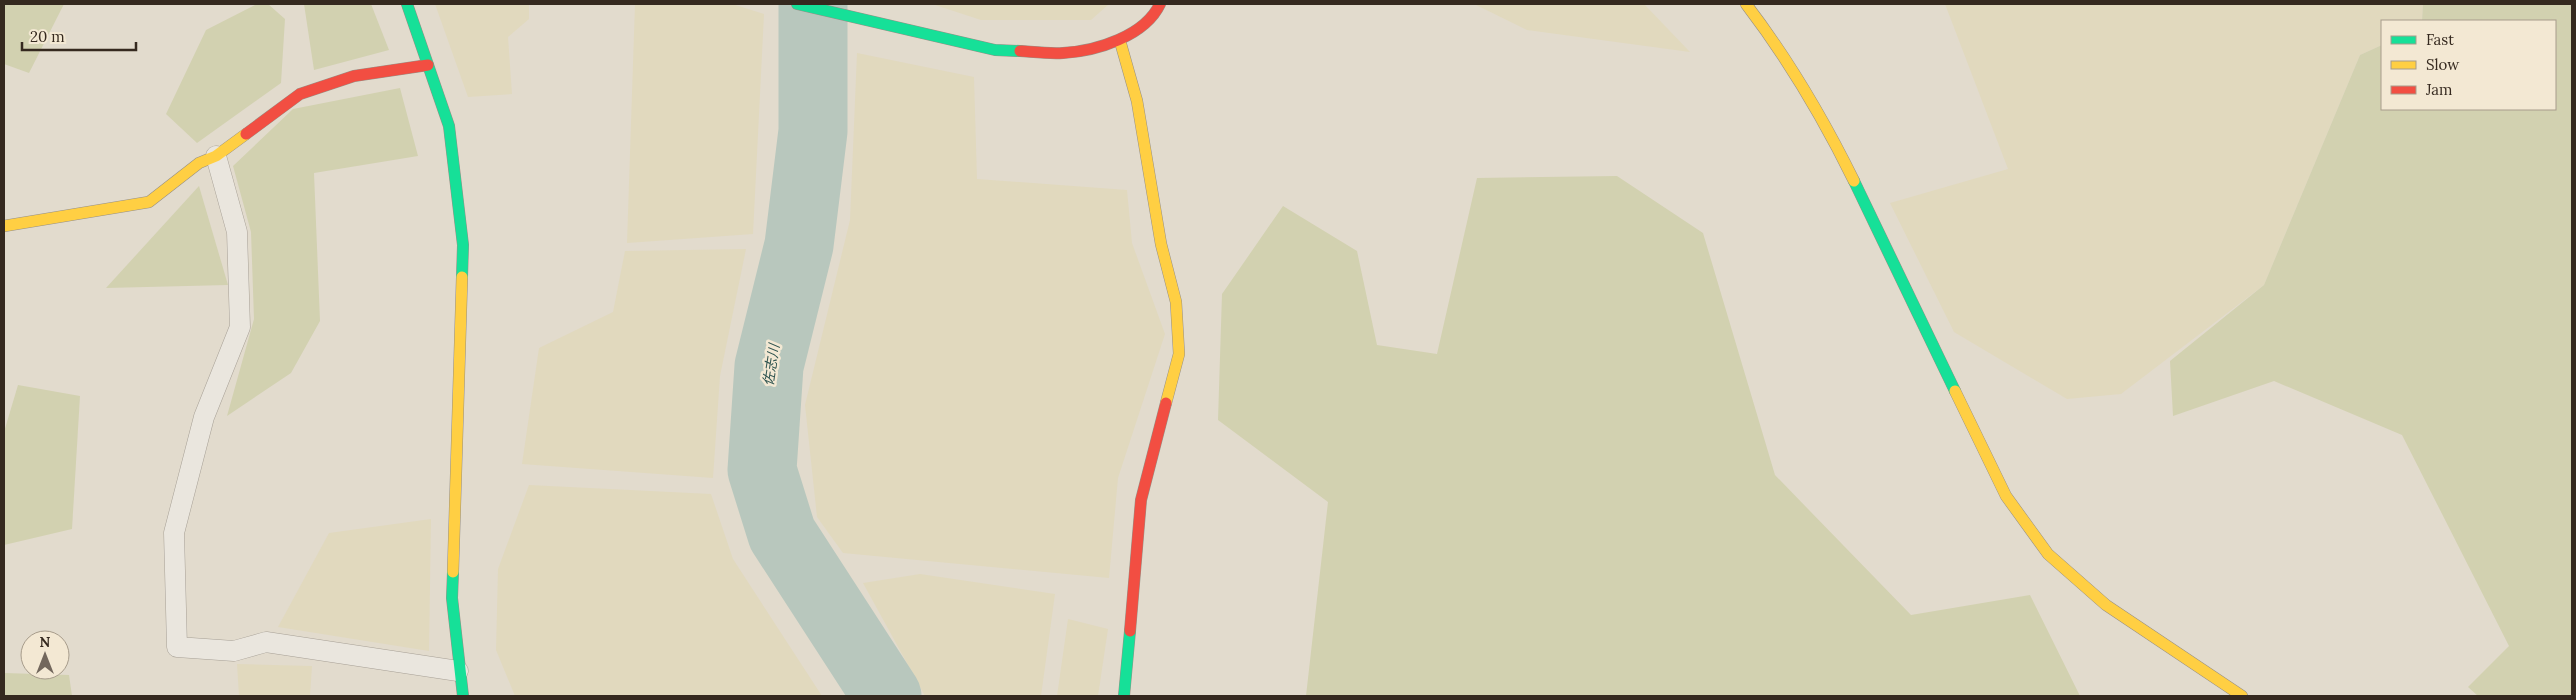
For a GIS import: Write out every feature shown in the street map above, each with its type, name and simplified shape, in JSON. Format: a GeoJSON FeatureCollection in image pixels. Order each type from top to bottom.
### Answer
{"type":"FeatureCollection","features":[{"type":"Feature","properties":{"kind":"street"},"geometry":{"type":"LineString","coordinates":[[407,4],[450,126],[463,245],[452,598],[458,671],[463,696]]}},
{"type":"Feature","properties":{"kind":"street"},"geometry":{"type":"LineString","coordinates":[[798,4],[842,16],[995,50],[1064,54],[1120,42],[1154,17],[1160,4]]}},
{"type":"Feature","properties":{"kind":"street"},"geometry":{"type":"LineString","coordinates":[[1746,4],[1781,50],[1834,140],[2006,496],[2048,554],[2106,605],[2242,696]]}},
{"type":"Feature","properties":{"kind":"street"},"geometry":{"type":"LineString","coordinates":[[1120,42],[1137,101],[1161,244],[1176,302],[1179,354],[1141,500],[1124,696]]}},
{"type":"Feature","properties":{"kind":"street"},"geometry":{"type":"LineString","coordinates":[[4,226],[149,202],[199,163],[216,156],[300,94],[354,76],[428,65]]}},
{"type":"Feature","properties":{"kind":"lane"},"geometry":{"type":"LineString","coordinates":[[216,156],[237,232],[240,327],[204,417],[174,533],[178,647],[234,651],[266,642],[458,671]]}},
{"type":"Feature","properties":{"kind":"shaded area"},"geometry":{"type":"Polygon","coordinates":[[[435,4],[529,4],[529,19],[508,37],[512,94],[468,97],[435,4]]]}},
{"type":"Feature","properties":{"kind":"shaded area"},"geometry":{"type":"Polygon","coordinates":[[[635,4],[732,4],[764,14],[753,234],[627,243],[635,4]]]}},
{"type":"Feature","properties":{"kind":"shaded area"},"geometry":{"type":"Polygon","coordinates":[[[932,4],[1109,4],[1091,20],[981,20],[932,4]]]}},
{"type":"Feature","properties":{"kind":"shaded area"},"geometry":{"type":"Polygon","coordinates":[[[1474,4],[1644,4],[1690,52],[1527,30],[1474,4]]]}},
{"type":"Feature","properties":{"kind":"shaded area"},"geometry":{"type":"Polygon","coordinates":[[[1945,4],[2423,4],[2422,20],[2381,20],[2381,45],[2360,55],[2264,285],[2121,394],[2067,399],[1954,332],[1890,203],[2008,169],[1945,4]]]}},
{"type":"Feature","properties":{"kind":"shaded area"},"geometry":{"type":"Polygon","coordinates":[[[857,53],[974,77],[977,179],[1127,190],[1132,243],[1165,334],[1118,478],[1109,578],[843,553],[817,517],[805,405],[850,220],[857,53]]]}},
{"type":"Feature","properties":{"kind":"shaded area"},"geometry":{"type":"Polygon","coordinates":[[[746,249],[720,376],[713,478],[522,464],[539,348],[613,312],[625,251],[746,249]]]}},
{"type":"Feature","properties":{"kind":"shaded area"},"geometry":{"type":"Polygon","coordinates":[[[529,485],[711,494],[733,559],[822,696],[515,696],[496,650],[498,569],[529,485]]]}},
{"type":"Feature","properties":{"kind":"shaded area"},"geometry":{"type":"Polygon","coordinates":[[[431,519],[429,651],[278,627],[329,533],[431,519]]]}},
{"type":"Feature","properties":{"kind":"shaded area"},"geometry":{"type":"Polygon","coordinates":[[[920,574],[1055,594],[1041,696],[925,696],[863,583],[920,574]]]}},
{"type":"Feature","properties":{"kind":"shaded area"},"geometry":{"type":"Polygon","coordinates":[[[1068,619],[1108,629],[1098,696],[1057,696],[1068,619]]]}},
{"type":"Feature","properties":{"kind":"shaded area"},"geometry":{"type":"Polygon","coordinates":[[[237,664],[312,666],[310,696],[239,696],[237,664]]]}},
{"type":"Feature","properties":{"kind":"green space"},"geometry":{"type":"Polygon","coordinates":[[[4,4],[64,4],[29,73],[4,64],[4,4]]]}},
{"type":"Feature","properties":{"kind":"green space"},"geometry":{"type":"Polygon","coordinates":[[[257,4],[268,4],[285,19],[281,83],[197,143],[166,114],[206,30],[257,4]]]}},
{"type":"Feature","properties":{"kind":"green space"},"geometry":{"type":"Polygon","coordinates":[[[304,4],[371,4],[389,50],[314,70],[304,4]]]}},
{"type":"Feature","properties":{"kind":"green space"},"geometry":{"type":"Polygon","coordinates":[[[2423,4],[2572,4],[2572,695],[2478,696],[2468,687],[2509,646],[2402,435],[2274,381],[2173,416],[2170,361],[2264,285],[2360,55],[2381,45],[2381,110],[2556,110],[2556,20],[2422,20],[2423,4]]]}},
{"type":"Feature","properties":{"kind":"green space"},"geometry":{"type":"Polygon","coordinates":[[[400,88],[418,156],[314,173],[320,321],[291,373],[227,416],[254,319],[251,232],[233,166],[293,109],[400,88]]]}},
{"type":"Feature","properties":{"kind":"green space"},"geometry":{"type":"Polygon","coordinates":[[[1617,176],[1703,233],[1775,475],[1911,615],[2030,595],[2080,696],[1306,696],[1328,502],[1218,420],[1222,294],[1283,206],[1357,251],[1377,345],[1437,354],[1477,178],[1617,176]]]}},
{"type":"Feature","properties":{"kind":"green space"},"geometry":{"type":"Polygon","coordinates":[[[199,186],[228,285],[106,288],[199,186]]]}},
{"type":"Feature","properties":{"kind":"green space"},"geometry":{"type":"Polygon","coordinates":[[[18,385],[80,396],[72,529],[4,545],[4,432],[18,385]]]}},
{"type":"Feature","properties":{"kind":"green space"},"geometry":{"type":"Polygon","coordinates":[[[4,673],[20,673],[20,680],[70,680],[72,696],[4,696],[4,673]]]}},
{"type":"Feature","properties":{"kind":"waterway","name":"佐志川"},"geometry":{"type":"LineString","coordinates":[[813,4],[813,131],[799,245],[769,366],[762,470],[782,534],[887,696]]}},
{"type":"Feature","properties":{"kind":"traffic: fast"},"geometry":{"type":"LineString","coordinates":[[407,4],[449,126],[463,245],[462,277]]}},
{"type":"Feature","properties":{"kind":"traffic: fast"},"geometry":{"type":"LineString","coordinates":[[797,4],[995,50],[1020,51]]}},
{"type":"Feature","properties":{"kind":"traffic: fast"},"geometry":{"type":"LineString","coordinates":[[1854,181],[1955,391]]}},
{"type":"Feature","properties":{"kind":"traffic: fast"},"geometry":{"type":"LineString","coordinates":[[453,572],[452,598],[463,696]]}},
{"type":"Feature","properties":{"kind":"traffic: fast"},"geometry":{"type":"LineString","coordinates":[[1124,696],[1130,631]]}},
{"type":"Feature","properties":{"kind":"traffic: slow"},"geometry":{"type":"LineString","coordinates":[[1746,4],[1804,90],[1830,134],[1854,181]]}},
{"type":"Feature","properties":{"kind":"traffic: slow"},"geometry":{"type":"LineString","coordinates":[[1120,41],[1137,101],[1161,244],[1176,302],[1179,354],[1166,403]]}},
{"type":"Feature","properties":{"kind":"traffic: slow"},"geometry":{"type":"LineString","coordinates":[[4,226],[149,202],[199,163],[216,156],[246,134]]}},
{"type":"Feature","properties":{"kind":"traffic: slow"},"geometry":{"type":"LineString","coordinates":[[453,572],[462,277]]}},
{"type":"Feature","properties":{"kind":"traffic: slow"},"geometry":{"type":"LineString","coordinates":[[1955,391],[2006,496],[2048,554],[2106,605],[2242,696]]}},
{"type":"Feature","properties":{"kind":"traffic: jam"},"geometry":{"type":"LineString","coordinates":[[1020,51],[1063,53],[1105,45],[1119,40],[1143,25],[1160,4]]}},
{"type":"Feature","properties":{"kind":"traffic: jam"},"geometry":{"type":"LineString","coordinates":[[246,134],[300,94],[354,76],[428,65]]}},
{"type":"Feature","properties":{"kind":"traffic: jam"},"geometry":{"type":"LineString","coordinates":[[1130,631],[1141,500],[1166,403]]}}]}
